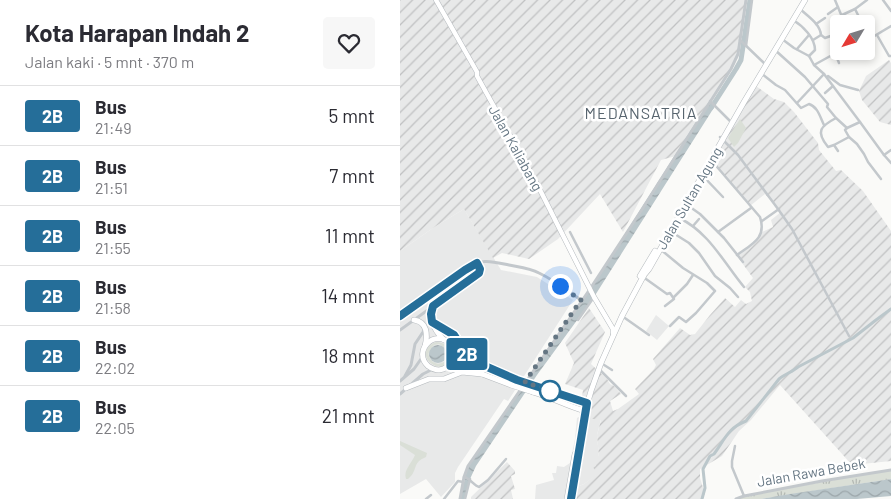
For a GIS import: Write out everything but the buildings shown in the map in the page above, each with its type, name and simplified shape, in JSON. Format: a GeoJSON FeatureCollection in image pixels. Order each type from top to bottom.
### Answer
{"type":"FeatureCollection","features":[{"type":"Feature","properties":{"kind":"highway","name":"Jalan Sultan Agung"},"geometry":{"type":"LineString","coordinates":[[760,72],[793,20],[803,0]]}},
{"type":"Feature","properties":{"kind":"highway","name":"Jalan Sultan Agung"},"geometry":{"type":"LineString","coordinates":[[586,403],[586,394],[630,294],[803,0]]}},
{"type":"Feature","properties":{"kind":"highway","name":"Jalan Sultan Agung"},"geometry":{"type":"LineString","coordinates":[[657,250],[678,218],[684,203],[702,175],[721,138]]}},
{"type":"Feature","properties":{"kind":"highway","name":"Jalan Sultan Agung"},"geometry":{"type":"LineString","coordinates":[[571,499],[586,403],[613,332],[649,269],[651,261]]}},
{"type":"Feature","properties":{"kind":"highway"},"geometry":{"type":"LineString","coordinates":[[433,306],[431,314],[434,328],[464,359],[517,380],[586,403]]}},
{"type":"Feature","properties":{"kind":"highway"},"geometry":{"type":"LineString","coordinates":[[414,320],[423,324],[427,334],[423,356],[426,364],[434,369],[448,366],[452,362],[452,347]]}},
{"type":"Feature","properties":{"kind":"highway"},"geometry":{"type":"LineString","coordinates":[[432,322],[454,335],[466,353],[478,363]]}},
{"type":"Feature","properties":{"kind":"highway"},"geometry":{"type":"LineString","coordinates":[[425,346],[428,342],[436,339],[446,341]]}},
{"type":"Feature","properties":{"kind":"highway"},"geometry":{"type":"LineString","coordinates":[[448,366],[474,370],[584,411]]}},
{"type":"Feature","properties":{"kind":"highway"},"geometry":{"type":"LineString","coordinates":[[406,388],[429,379],[444,379],[462,372],[482,374]]}},
{"type":"Feature","properties":{"kind":"highway"},"geometry":{"type":"LineString","coordinates":[[576,400],[583,398],[586,394]]}},
{"type":"Feature","properties":{"kind":"highway"},"geometry":{"type":"LineString","coordinates":[[574,408],[580,413],[581,417]]}},
{"type":"Feature","properties":{"kind":"highway","name":"Jalan Sultan Agung"},"geometry":{"type":"LineString","coordinates":[[567,499],[581,417],[584,411]]}},
{"type":"Feature","properties":{"kind":"main road","name":"Jalan Kaliabang"},"geometry":{"type":"LineString","coordinates":[[436,0],[537,184],[613,332]]}},
{"type":"Feature","properties":{"kind":"street"},"geometry":{"type":"LineString","coordinates":[[743,43],[746,0]]}},
{"type":"Feature","properties":{"kind":"street"},"geometry":{"type":"LineString","coordinates":[[460,499],[468,466],[590,289],[734,64],[743,43],[752,0]]}},
{"type":"Feature","properties":{"kind":"street"},"geometry":{"type":"LineString","coordinates":[[835,0],[842,15],[868,0]]}},
{"type":"Feature","properties":{"kind":"street"},"geometry":{"type":"LineString","coordinates":[[884,0],[891,11]]}},
{"type":"Feature","properties":{"kind":"street"},"geometry":{"type":"LineString","coordinates":[[828,14],[838,7]]}},
{"type":"Feature","properties":{"kind":"street"},"geometry":{"type":"LineString","coordinates":[[799,8],[816,24],[820,29],[821,35]]}},
{"type":"Feature","properties":{"kind":"street"},"geometry":{"type":"LineString","coordinates":[[855,9],[858,15]]}},
{"type":"Feature","properties":{"kind":"street"},"geometry":{"type":"LineString","coordinates":[[816,24],[825,18]]}},
{"type":"Feature","properties":{"kind":"street"},"geometry":{"type":"LineString","coordinates":[[793,20],[813,40],[815,50],[809,56]]}},
{"type":"Feature","properties":{"kind":"street"},"geometry":{"type":"LineString","coordinates":[[891,26],[877,35],[888,56],[891,56]]}},
{"type":"Feature","properties":{"kind":"street"},"geometry":{"type":"LineString","coordinates":[[797,49],[809,35]]}},
{"type":"Feature","properties":{"kind":"street"},"geometry":{"type":"LineString","coordinates":[[821,35],[825,38],[830,37]]}},
{"type":"Feature","properties":{"kind":"street"},"geometry":{"type":"LineString","coordinates":[[813,40],[821,35]]}},
{"type":"Feature","properties":{"kind":"street"},"geometry":{"type":"LineString","coordinates":[[782,36],[797,49],[809,56],[814,65],[839,85],[858,90]]}},
{"type":"Feature","properties":{"kind":"street"},"geometry":{"type":"LineString","coordinates":[[743,43],[764,63]]}},
{"type":"Feature","properties":{"kind":"street"},"geometry":{"type":"LineString","coordinates":[[775,50],[814,86],[828,104],[827,107],[847,128],[845,130],[857,144],[881,180]]}},
{"type":"Feature","properties":{"kind":"street"},"geometry":{"type":"LineString","coordinates":[[814,65],[830,55]]}},
{"type":"Feature","properties":{"kind":"street"},"geometry":{"type":"LineString","coordinates":[[837,60],[839,64]]}},
{"type":"Feature","properties":{"kind":"street"},"geometry":{"type":"LineString","coordinates":[[760,72],[784,89],[802,108],[810,104],[813,106],[824,125]]}},
{"type":"Feature","properties":{"kind":"street"},"geometry":{"type":"LineString","coordinates":[[797,103],[824,74]]}},
{"type":"Feature","properties":{"kind":"street"},"geometry":{"type":"LineString","coordinates":[[824,74],[891,163]]}},
{"type":"Feature","properties":{"kind":"street"},"geometry":{"type":"LineString","coordinates":[[825,93],[833,86]]}},
{"type":"Feature","properties":{"kind":"street"},"geometry":{"type":"LineString","coordinates":[[710,100],[731,122]]}},
{"type":"Feature","properties":{"kind":"street"},"geometry":{"type":"LineString","coordinates":[[836,118],[824,125],[821,134],[826,146],[834,145],[850,137]]}},
{"type":"Feature","properties":{"kind":"street"},"geometry":{"type":"LineString","coordinates":[[847,128],[860,122]]}},
{"type":"Feature","properties":{"kind":"street"},"geometry":{"type":"LineString","coordinates":[[721,138],[738,155],[792,229],[849,336]]}},
{"type":"Feature","properties":{"kind":"street"},"geometry":{"type":"LineString","coordinates":[[834,145],[838,151]]}},
{"type":"Feature","properties":{"kind":"street"},"geometry":{"type":"LineString","coordinates":[[884,155],[891,150]]}},
{"type":"Feature","properties":{"kind":"street"},"geometry":{"type":"LineString","coordinates":[[711,159],[762,221],[762,233],[752,244],[737,254]]}},
{"type":"Feature","properties":{"kind":"street"},"geometry":{"type":"LineString","coordinates":[[702,175],[723,197]]}},
{"type":"Feature","properties":{"kind":"street"},"geometry":{"type":"LineString","coordinates":[[684,203],[700,214],[743,262]]}},
{"type":"Feature","properties":{"kind":"street"},"geometry":{"type":"LineString","coordinates":[[718,232],[752,207]]}},
{"type":"Feature","properties":{"kind":"street"},"geometry":{"type":"LineString","coordinates":[[762,221],[779,209]]}},
{"type":"Feature","properties":{"kind":"street"},"geometry":{"type":"LineString","coordinates":[[678,218],[693,226],[710,242],[744,287]]}},
{"type":"Feature","properties":{"kind":"street"},"geometry":{"type":"LineString","coordinates":[[693,226],[698,219]]}},
{"type":"Feature","properties":{"kind":"street"},"geometry":{"type":"LineString","coordinates":[[670,230],[689,243],[699,253],[717,278],[738,297]]}},
{"type":"Feature","properties":{"kind":"street"},"geometry":{"type":"LineString","coordinates":[[570,232],[591,273]]}},
{"type":"Feature","properties":{"kind":"street"},"geometry":{"type":"LineString","coordinates":[[570,248],[576,244]]}},
{"type":"Feature","properties":{"kind":"street"},"geometry":{"type":"LineString","coordinates":[[657,250],[707,283],[715,291],[686,322],[679,317],[670,326]]}},
{"type":"Feature","properties":{"kind":"street"},"geometry":{"type":"LineString","coordinates":[[400,316],[470,266],[477,263],[494,261],[538,272],[580,302],[585,308]]}},
{"type":"Feature","properties":{"kind":"street"},"geometry":{"type":"LineString","coordinates":[[400,330],[476,275],[480,270],[477,263]]}},
{"type":"Feature","properties":{"kind":"street"},"geometry":{"type":"LineString","coordinates":[[470,266],[476,275]]}},
{"type":"Feature","properties":{"kind":"street"},"geometry":{"type":"LineString","coordinates":[[644,275],[646,279],[674,297]]}},
{"type":"Feature","properties":{"kind":"street"},"geometry":{"type":"LineString","coordinates":[[665,306],[693,275]]}},
{"type":"Feature","properties":{"kind":"street"},"geometry":{"type":"LineString","coordinates":[[578,320],[594,297]]}},
{"type":"Feature","properties":{"kind":"street"},"geometry":{"type":"LineString","coordinates":[[622,316],[649,335]]}},
{"type":"Feature","properties":{"kind":"street"},"geometry":{"type":"LineString","coordinates":[[405,376],[411,366],[415,344],[424,330],[423,324]]}},
{"type":"Feature","properties":{"kind":"street"},"geometry":{"type":"LineString","coordinates":[[400,381],[414,369],[423,356]]}},
{"type":"Feature","properties":{"kind":"street"},"geometry":{"type":"LineString","coordinates":[[601,363],[612,370]]}},
{"type":"Feature","properties":{"kind":"street"},"geometry":{"type":"LineString","coordinates":[[400,394],[423,374],[434,369]]}},
{"type":"Feature","properties":{"kind":"street"},"geometry":{"type":"LineString","coordinates":[[599,369],[626,396]]}},
{"type":"Feature","properties":{"kind":"street"},"geometry":{"type":"LineString","coordinates":[[735,446],[732,467],[744,496]]}},
{"type":"Feature","properties":{"kind":"street"},"geometry":{"type":"LineString","coordinates":[[464,477],[470,479],[478,487],[481,486],[506,459]]}},
{"type":"Feature","properties":{"kind":"street","name":"Jalan Rawa Bebek"},"geometry":{"type":"LineString","coordinates":[[736,499],[822,481],[891,470]]}},
{"type":"Feature","properties":{"kind":"street"},"geometry":{"type":"LineString","coordinates":[[465,499],[470,479]]}},
{"type":"Feature","properties":{"kind":"street"},"geometry":{"type":"LineString","coordinates":[[444,499],[458,481],[463,482]]}},
{"type":"Feature","properties":{"kind":"street"},"geometry":{"type":"LineString","coordinates":[[426,499],[431,495]]}},
{"type":"Feature","properties":{"kind":"shaded area"},"geometry":{"type":"Polygon","coordinates":[[[400,0],[746,0],[738,54],[734,63],[676,156],[661,160],[623,232],[600,194],[558,239],[529,259],[502,253],[493,258],[464,209],[400,251],[400,0]]]}},
{"type":"Feature","properties":{"kind":"shaded area"},"geometry":{"type":"Polygon","coordinates":[[[889,60],[891,63],[891,125],[880,122],[862,100],[859,91],[866,76],[889,60]]]}},
{"type":"Feature","properties":{"kind":"shaded area"},"geometry":{"type":"Polygon","coordinates":[[[756,86],[774,99],[784,102],[794,112],[818,143],[819,150],[836,171],[841,170],[863,191],[891,231],[891,461],[852,465],[780,385],[751,420],[739,431],[722,456],[700,469],[700,478],[705,494],[700,499],[573,499],[574,488],[584,484],[597,474],[593,467],[596,466],[594,459],[599,457],[597,435],[601,420],[579,417],[583,390],[565,384],[574,363],[565,343],[589,308],[605,332],[591,364],[621,394],[610,401],[613,411],[639,394],[635,389],[654,369],[656,365],[653,359],[680,328],[690,335],[695,334],[725,298],[735,307],[741,300],[746,304],[752,301],[750,292],[745,287],[753,278],[737,256],[758,239],[762,232],[773,227],[771,220],[781,212],[765,194],[750,206],[711,159],[756,86]]]}},
{"type":"Feature","properties":{"kind":"shaded area"},"geometry":{"type":"Polygon","coordinates":[[[464,209],[501,270],[537,277],[573,300],[508,401],[504,399],[458,467],[455,473],[455,482],[441,497],[426,479],[400,494],[400,251],[464,209]]]}},
{"type":"Feature","properties":{"kind":"shaded area"},"geometry":{"type":"Polygon","coordinates":[[[656,315],[669,326],[657,340],[646,331],[656,315]]]}},
{"type":"Feature","properties":{"kind":"shaded area"},"geometry":{"type":"Polygon","coordinates":[[[577,418],[601,419],[597,435],[599,457],[596,466],[598,474],[584,484],[574,488],[573,499],[535,499],[536,485],[554,480],[552,473],[556,473],[557,466],[564,467],[570,463],[577,418]]]}},
{"type":"Feature","properties":{"kind":"shaded area"},"geometry":{"type":"Polygon","coordinates":[[[507,462],[515,471],[515,474],[511,476],[515,489],[511,490],[513,499],[471,499],[471,497],[507,462]]]}},
{"type":"Feature","properties":{"kind":"green space"},"geometry":{"type":"Polygon","coordinates":[[[740,119],[746,128],[734,147],[728,138],[740,119]]]}},
{"type":"Feature","properties":{"kind":"green space"},"geometry":{"type":"Polygon","coordinates":[[[436,342],[447,346],[450,350],[450,357],[447,364],[441,367],[430,363],[426,352],[428,347],[436,342]],[[439,344],[434,345],[429,352],[429,357],[438,364],[444,362],[447,354],[446,349],[439,344]]]}},
{"type":"Feature","properties":{"kind":"green space"},"geometry":{"type":"Polygon","coordinates":[[[400,441],[427,453],[426,457],[418,462],[408,479],[405,476],[415,455],[400,445],[400,441]]]}},
{"type":"Feature","properties":{"kind":"green space"},"geometry":{"type":"Polygon","coordinates":[[[891,470],[891,479],[761,499],[736,499],[744,496],[891,470]]]}},
{"type":"Feature","properties":{"kind":"water"},"geometry":{"type":"Polygon","coordinates":[[[710,100],[715,106],[594,297],[537,375],[476,466],[470,479],[465,499],[460,499],[468,466],[590,289],[710,100]]]}},
{"type":"Feature","properties":{"kind":"water"},"geometry":{"type":"Polygon","coordinates":[[[434,345],[442,345],[447,350],[445,361],[434,363],[429,358],[429,350],[434,345]]]}},
{"type":"Feature","properties":{"kind":"water"},"geometry":{"type":"Polygon","coordinates":[[[891,479],[891,496],[857,499],[761,499],[790,494],[891,479]]]}},
{"type":"Feature","properties":{"kind":"waterway"},"geometry":{"type":"LineString","coordinates":[[711,108],[741,60],[750,0]]}},
{"type":"Feature","properties":{"kind":"waterway"},"geometry":{"type":"LineString","coordinates":[[702,499],[705,488],[703,469],[710,456],[714,454],[735,427],[746,421],[779,379],[853,338],[891,309]]}},
{"type":"Feature","properties":{"kind":"bus line","name":"2B"},"geometry":{"type":"LineString","coordinates":[[400,316],[477,263],[480,269],[479,273],[433,306],[432,322],[454,335],[466,353],[478,363],[517,380],[587,403],[571,499]]}},
{"type":"Feature","properties":{"kind":"district","name":"MEDANSATRIA"},"geometry":{"type":"Point","coordinates":[641,112]}},
{"type":"Feature","properties":{"kind":"route"},"geometry":{"type":"LineString","coordinates":[[550,391],[525,382],[581,300],[560,286]]}}]}
